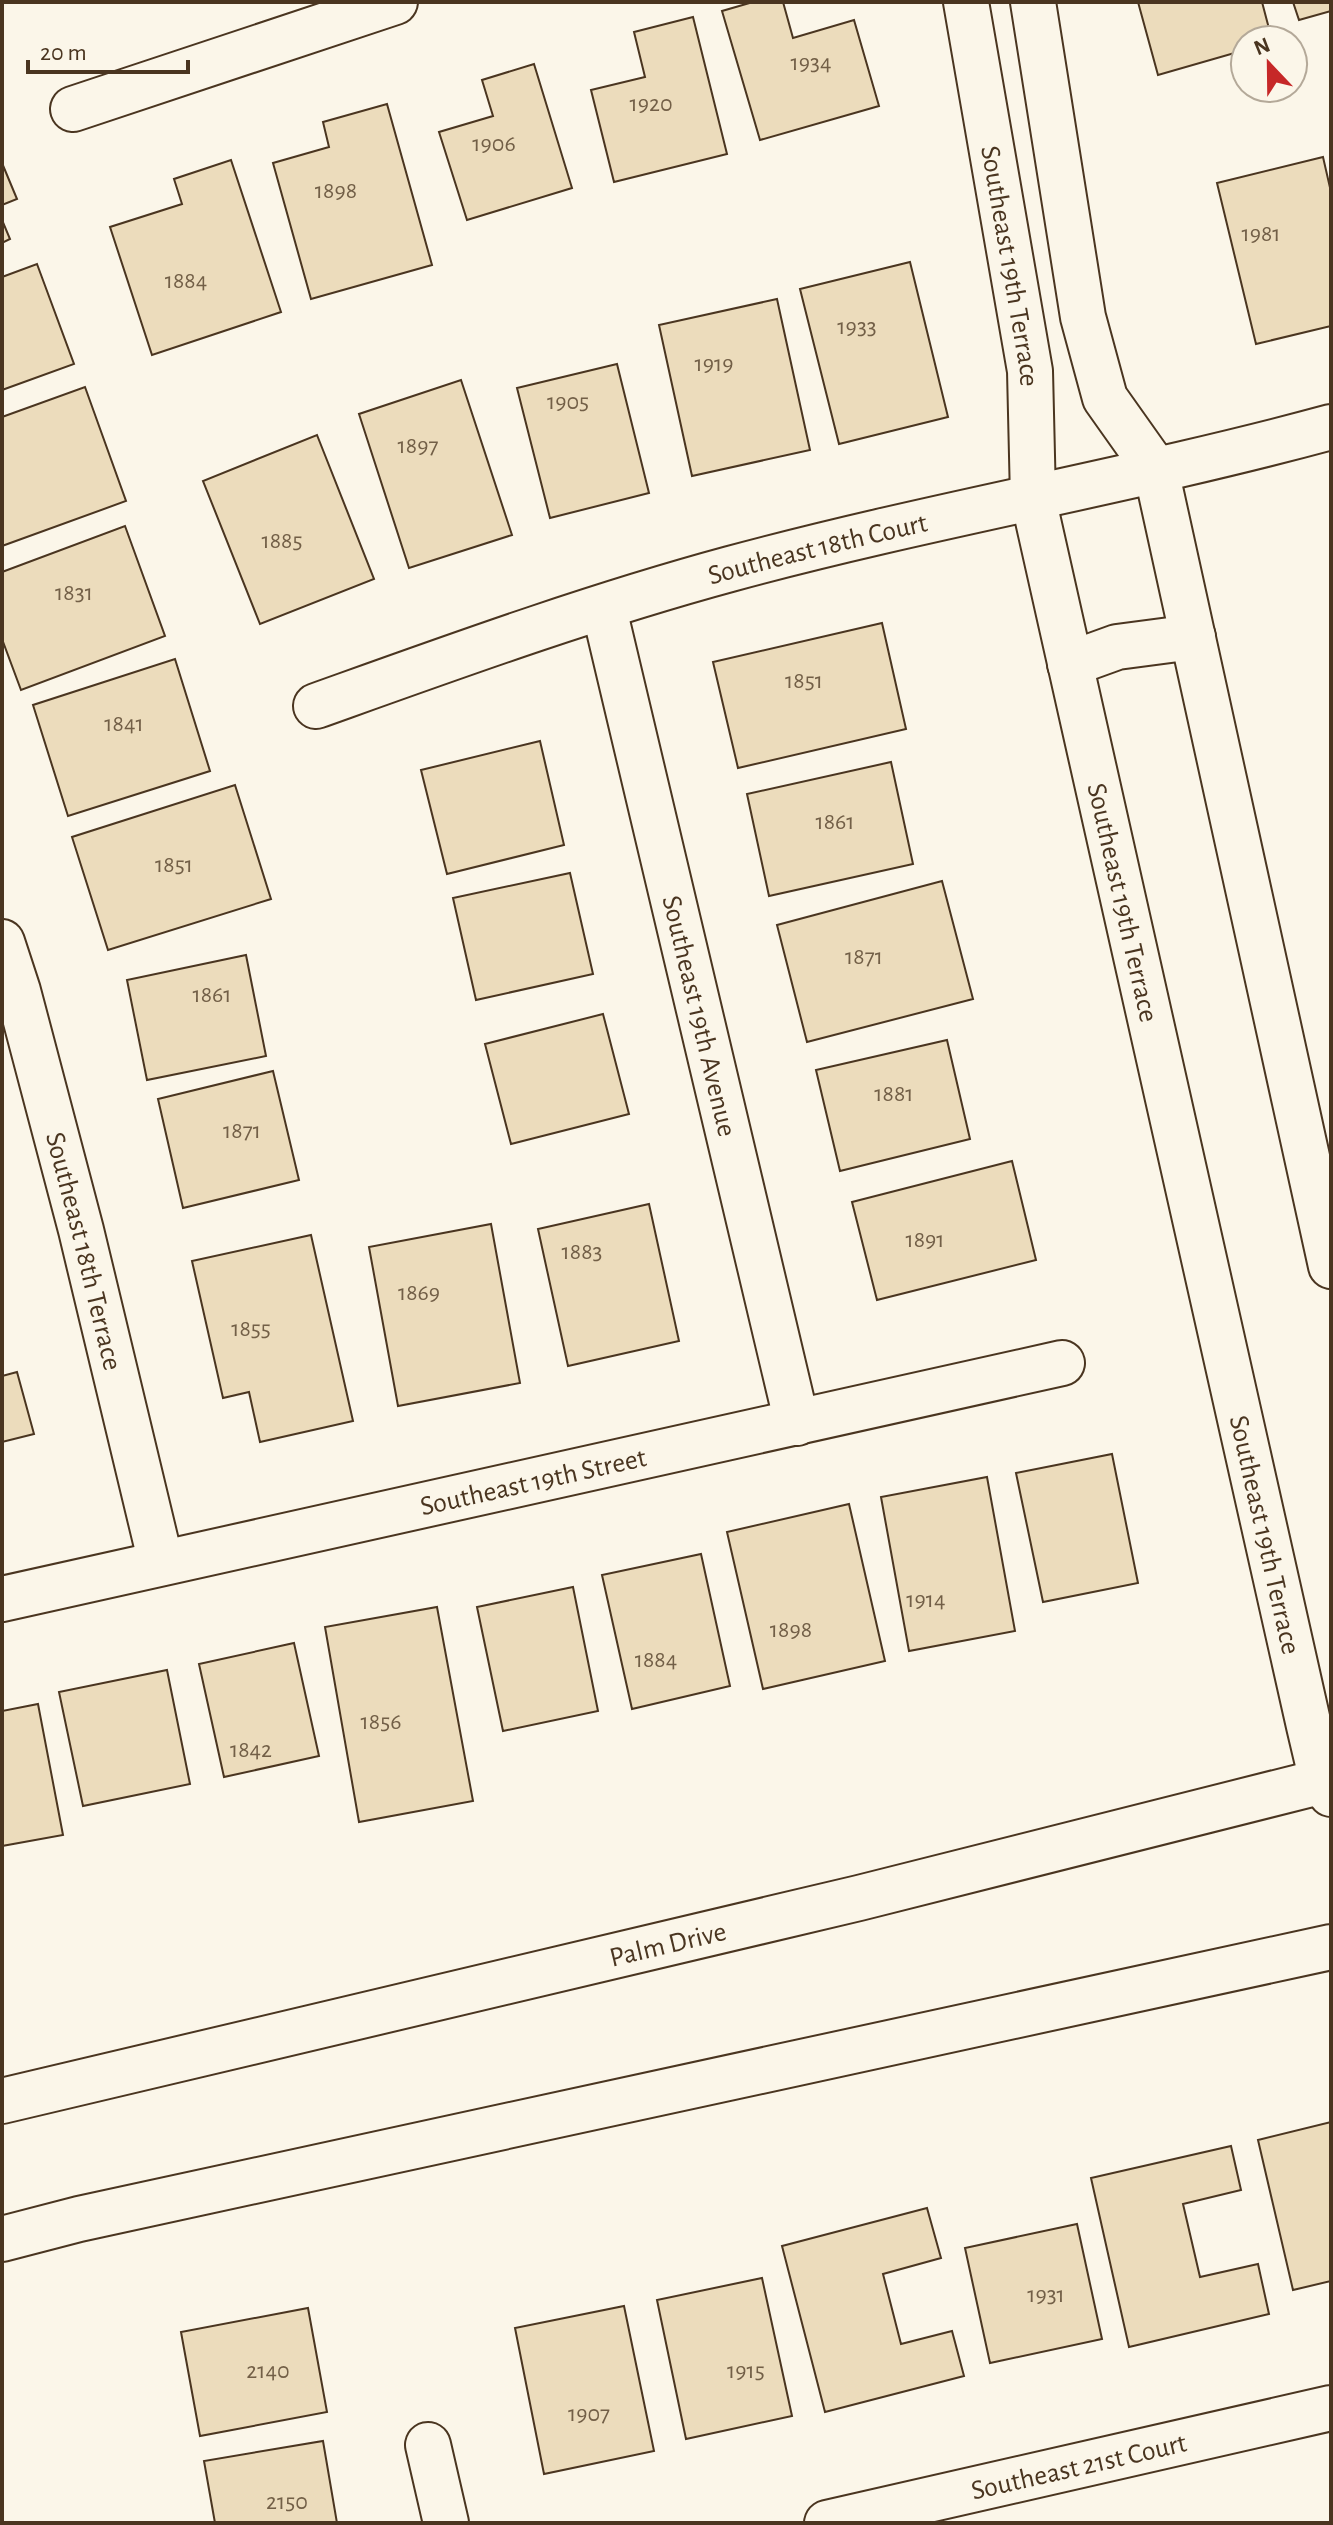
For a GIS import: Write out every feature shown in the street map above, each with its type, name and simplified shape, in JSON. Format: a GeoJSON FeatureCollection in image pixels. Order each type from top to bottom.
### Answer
{"type":"FeatureCollection","features":[{"type":"Feature","properties":{"kind":"street"},"geometry":{"type":"LineString","coordinates":[[73,109],[343,10],[395,2]]}},
{"type":"Feature","properties":{"kind":"street","name":"Southeast 19th Terrace"},"geometry":{"type":"LineString","coordinates":[[966,2],[1030,371],[1033,498],[1328,1785]]}},
{"type":"Feature","properties":{"kind":"street"},"geometry":{"type":"LineString","coordinates":[[1033,2],[1083,317],[1105,398],[1156,470],[1331,1266]]}},
{"type":"Feature","properties":{"kind":"street","name":"Southeast 18th Court"},"geometry":{"type":"LineString","coordinates":[[316,706],[510,637],[729,569],[1331,427]]}},
{"type":"Feature","properties":{"kind":"street","name":"Southeast 19th Avenue"},"geometry":{"type":"LineString","coordinates":[[604,609],[797,1423]]}},
{"type":"Feature","properties":{"kind":"street"},"geometry":{"type":"LineString","coordinates":[[1070,664],[1117,647],[1193,637]]}},
{"type":"Feature","properties":{"kind":"street","name":"Southeast 18th Terrace"},"geometry":{"type":"LineString","coordinates":[[2,942],[18,991],[81,1230],[161,1563]]}},
{"type":"Feature","properties":{"kind":"street","name":"Southeast 19th Street"},"geometry":{"type":"LineString","coordinates":[[2,1599],[1062,1363]]}},
{"type":"Feature","properties":{"kind":"street","name":"Palm Drive"},"geometry":{"type":"LineString","coordinates":[[2,2101],[1328,1785]]}},
{"type":"Feature","properties":{"kind":"street"},"geometry":{"type":"LineString","coordinates":[[2,2239],[94,2215],[1331,1947]]}},
{"type":"Feature","properties":{"kind":"street","name":"Southeast 21st Court"},"geometry":{"type":"LineString","coordinates":[[827,2523],[1331,2408]]}},
{"type":"Feature","properties":{"kind":"street"},"geometry":{"type":"LineString","coordinates":[[428,2445],[446,2523]]}},
{"type":"Feature","properties":{"kind":"building"},"geometry":{"type":"Polygon","coordinates":[[[753,2],[783,2],[793,38],[854,20],[879,106],[760,140],[722,11],[753,2]]]}},
{"type":"Feature","properties":{"kind":"building"},"geometry":{"type":"Polygon","coordinates":[[[1138,2],[1262,2],[1268,24],[1229,24],[1229,55],[1158,75],[1138,2]]]}},
{"type":"Feature","properties":{"kind":"building"},"geometry":{"type":"Polygon","coordinates":[[[1293,2],[1331,2],[1331,11],[1299,20],[1293,2]]]}},
{"type":"Feature","properties":{"kind":"building"},"geometry":{"type":"Polygon","coordinates":[[[693,17],[727,154],[614,182],[591,90],[645,77],[634,32],[693,17]]]}},
{"type":"Feature","properties":{"kind":"building"},"geometry":{"type":"Polygon","coordinates":[[[534,64],[572,188],[467,220],[439,132],[493,116],[482,80],[534,64]]]}},
{"type":"Feature","properties":{"kind":"building"},"geometry":{"type":"Polygon","coordinates":[[[387,104],[432,265],[311,299],[273,163],[329,147],[323,122],[387,104]]]}},
{"type":"Feature","properties":{"kind":"building"},"geometry":{"type":"Polygon","coordinates":[[[1323,157],[1331,192],[1331,326],[1256,344],[1217,183],[1323,157]]]}},
{"type":"Feature","properties":{"kind":"building"},"geometry":{"type":"Polygon","coordinates":[[[231,160],[281,312],[152,355],[110,227],[182,204],[174,179],[231,160]]]}},
{"type":"Feature","properties":{"kind":"building"},"geometry":{"type":"Polygon","coordinates":[[[2,163],[17,199],[2,205],[2,163]]]}},
{"type":"Feature","properties":{"kind":"building"},"geometry":{"type":"Polygon","coordinates":[[[2,220],[10,239],[2,243],[2,220]]]}},
{"type":"Feature","properties":{"kind":"building"},"geometry":{"type":"Polygon","coordinates":[[[910,262],[948,417],[839,444],[800,289],[910,262]]]}},
{"type":"Feature","properties":{"kind":"building"},"geometry":{"type":"Polygon","coordinates":[[[37,264],[74,364],[2,390],[2,277],[37,264]]]}},
{"type":"Feature","properties":{"kind":"building"},"geometry":{"type":"Polygon","coordinates":[[[777,299],[810,450],[692,476],[659,325],[777,299]]]}},
{"type":"Feature","properties":{"kind":"building"},"geometry":{"type":"Polygon","coordinates":[[[617,364],[649,493],[550,518],[517,388],[617,364]]]}},
{"type":"Feature","properties":{"kind":"building"},"geometry":{"type":"Polygon","coordinates":[[[461,380],[512,535],[409,568],[359,414],[461,380]]]}},
{"type":"Feature","properties":{"kind":"building"},"geometry":{"type":"Polygon","coordinates":[[[85,387],[126,501],[2,546],[2,417],[85,387]]]}},
{"type":"Feature","properties":{"kind":"building"},"geometry":{"type":"Polygon","coordinates":[[[317,435],[374,579],[260,624],[203,481],[317,435]]]}},
{"type":"Feature","properties":{"kind":"building"},"geometry":{"type":"Polygon","coordinates":[[[125,526],[165,636],[21,690],[2,639],[2,572],[125,526]]]}},
{"type":"Feature","properties":{"kind":"building"},"geometry":{"type":"Polygon","coordinates":[[[882,623],[906,729],[738,768],[713,662],[882,623]]]}},
{"type":"Feature","properties":{"kind":"building"},"geometry":{"type":"Polygon","coordinates":[[[175,659],[210,771],[68,816],[33,705],[175,659]]]}},
{"type":"Feature","properties":{"kind":"building"},"geometry":{"type":"Polygon","coordinates":[[[540,741],[564,845],[447,874],[421,770],[540,741]]]}},
{"type":"Feature","properties":{"kind":"building"},"geometry":{"type":"Polygon","coordinates":[[[891,762],[913,864],[769,896],[747,794],[891,762]]]}},
{"type":"Feature","properties":{"kind":"building"},"geometry":{"type":"Polygon","coordinates":[[[235,785],[271,899],[108,950],[72,837],[235,785]]]}},
{"type":"Feature","properties":{"kind":"building"},"geometry":{"type":"Polygon","coordinates":[[[570,873],[593,974],[476,1000],[453,898],[570,873]]]}},
{"type":"Feature","properties":{"kind":"building"},"geometry":{"type":"Polygon","coordinates":[[[942,881],[973,999],[807,1042],[777,925],[942,881]]]}},
{"type":"Feature","properties":{"kind":"building"},"geometry":{"type":"Polygon","coordinates":[[[246,955],[266,1056],[147,1080],[127,980],[246,955]]]}},
{"type":"Feature","properties":{"kind":"building"},"geometry":{"type":"Polygon","coordinates":[[[603,1014],[629,1114],[511,1144],[485,1044],[603,1014]]]}},
{"type":"Feature","properties":{"kind":"building"},"geometry":{"type":"Polygon","coordinates":[[[947,1040],[970,1139],[840,1171],[816,1070],[947,1040]]]}},
{"type":"Feature","properties":{"kind":"building"},"geometry":{"type":"Polygon","coordinates":[[[273,1071],[299,1180],[183,1208],[158,1099],[273,1071]]]}},
{"type":"Feature","properties":{"kind":"building"},"geometry":{"type":"Polygon","coordinates":[[[1012,1161],[1036,1260],[877,1300],[852,1202],[1012,1161]]]}},
{"type":"Feature","properties":{"kind":"building"},"geometry":{"type":"Polygon","coordinates":[[[649,1204],[679,1341],[568,1366],[538,1229],[649,1204]]]}},
{"type":"Feature","properties":{"kind":"building"},"geometry":{"type":"Polygon","coordinates":[[[491,1224],[520,1383],[398,1406],[369,1247],[491,1224]]]}},
{"type":"Feature","properties":{"kind":"building"},"geometry":{"type":"Polygon","coordinates":[[[311,1235],[353,1421],[260,1442],[249,1392],[223,1398],[192,1261],[311,1235]]]}},
{"type":"Feature","properties":{"kind":"building"},"geometry":{"type":"Polygon","coordinates":[[[17,1372],[34,1434],[2,1442],[2,1376],[17,1372]]]}},
{"type":"Feature","properties":{"kind":"building"},"geometry":{"type":"Polygon","coordinates":[[[1112,1454],[1138,1583],[1043,1602],[1016,1473],[1112,1454]]]}},
{"type":"Feature","properties":{"kind":"building"},"geometry":{"type":"Polygon","coordinates":[[[987,1477],[1015,1631],[909,1651],[881,1497],[987,1477]]]}},
{"type":"Feature","properties":{"kind":"building"},"geometry":{"type":"Polygon","coordinates":[[[849,1504],[885,1661],[763,1689],[727,1532],[849,1504]]]}},
{"type":"Feature","properties":{"kind":"building"},"geometry":{"type":"Polygon","coordinates":[[[701,1554],[730,1686],[632,1709],[602,1575],[701,1554]]]}},
{"type":"Feature","properties":{"kind":"building"},"geometry":{"type":"Polygon","coordinates":[[[573,1587],[598,1711],[503,1731],[477,1607],[573,1587]]]}},
{"type":"Feature","properties":{"kind":"building"},"geometry":{"type":"Polygon","coordinates":[[[437,1607],[473,1801],[359,1822],[325,1627],[437,1607]]]}},
{"type":"Feature","properties":{"kind":"building"},"geometry":{"type":"Polygon","coordinates":[[[294,1643],[319,1756],[224,1777],[199,1664],[294,1643]]]}},
{"type":"Feature","properties":{"kind":"building"},"geometry":{"type":"Polygon","coordinates":[[[167,1670],[190,1784],[83,1806],[59,1692],[167,1670]]]}},
{"type":"Feature","properties":{"kind":"building"},"geometry":{"type":"Polygon","coordinates":[[[38,1704],[63,1835],[2,1846],[2,1711],[38,1704]]]}},
{"type":"Feature","properties":{"kind":"building"},"geometry":{"type":"Polygon","coordinates":[[[1331,2122],[1331,2281],[1293,2290],[1258,2140],[1331,2122]]]}},
{"type":"Feature","properties":{"kind":"building"},"geometry":{"type":"Polygon","coordinates":[[[1231,2146],[1241,2190],[1183,2204],[1200,2277],[1258,2264],[1269,2314],[1129,2347],[1091,2178],[1231,2146]]]}},
{"type":"Feature","properties":{"kind":"building"},"geometry":{"type":"Polygon","coordinates":[[[927,2208],[941,2258],[883,2274],[901,2344],[952,2331],[964,2376],[825,2412],[782,2246],[927,2208]]]}},
{"type":"Feature","properties":{"kind":"building"},"geometry":{"type":"Polygon","coordinates":[[[1077,2224],[1102,2339],[990,2363],[965,2248],[1077,2224]]]}},
{"type":"Feature","properties":{"kind":"building"},"geometry":{"type":"Polygon","coordinates":[[[762,2278],[792,2416],[686,2439],[657,2300],[762,2278]]]}},
{"type":"Feature","properties":{"kind":"building"},"geometry":{"type":"Polygon","coordinates":[[[624,2306],[654,2451],[544,2474],[515,2328],[624,2306]]]}},
{"type":"Feature","properties":{"kind":"building"},"geometry":{"type":"Polygon","coordinates":[[[308,2308],[327,2412],[200,2436],[181,2332],[308,2308]]]}},
{"type":"Feature","properties":{"kind":"building"},"geometry":{"type":"Polygon","coordinates":[[[323,2441],[337,2523],[215,2523],[204,2461],[323,2441]]]}}]}
